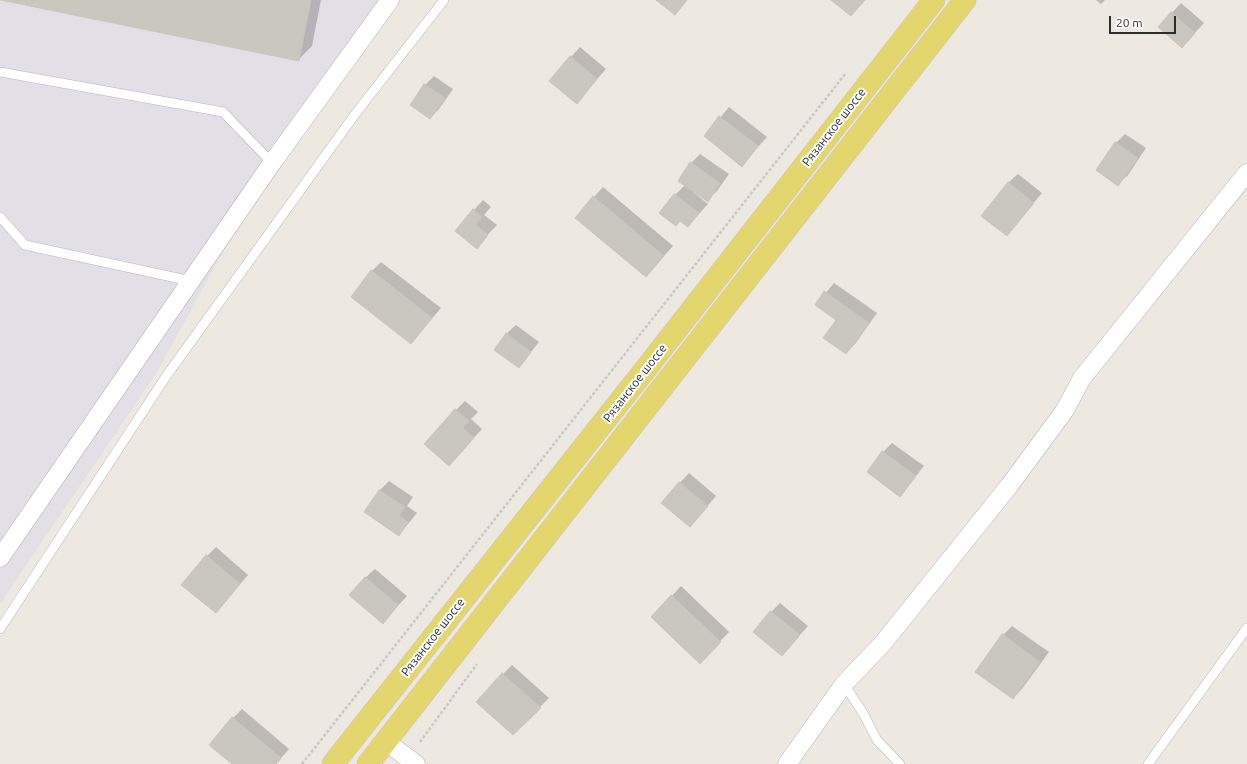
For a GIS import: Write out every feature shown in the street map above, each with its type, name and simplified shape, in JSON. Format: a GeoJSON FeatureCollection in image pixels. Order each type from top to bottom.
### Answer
{"type":"FeatureCollection","features":[{"type":"Feature","properties":{"kind":"main road","name":"Рязанское шоссе"},"geometry":{"type":"LineString","coordinates":[[333,764],[648,366],[934,0]]}},
{"type":"Feature","properties":{"kind":"main road"},"geometry":{"type":"LineString","coordinates":[[368,764],[965,0]]}},
{"type":"Feature","properties":{"kind":"street"},"geometry":{"type":"LineString","coordinates":[[0,558],[272,162],[390,0]]}},
{"type":"Feature","properties":{"kind":"street"},"geometry":{"type":"LineString","coordinates":[[787,764],[844,684],[883,643],[1009,486],[1065,410],[1082,378],[1247,173]]}},
{"type":"Feature","properties":{"kind":"street"},"geometry":{"type":"LineString","coordinates":[[385,741],[416,764]]}},
{"type":"Feature","properties":{"kind":"lane"},"geometry":{"type":"LineString","coordinates":[[0,629],[167,375],[356,113],[444,0]]}},
{"type":"Feature","properties":{"kind":"lane"},"geometry":{"type":"LineString","coordinates":[[0,72],[223,112],[272,162]]}},
{"type":"Feature","properties":{"kind":"lane"},"geometry":{"type":"LineString","coordinates":[[0,217],[25,245],[191,281]]}},
{"type":"Feature","properties":{"kind":"lane"},"geometry":{"type":"LineString","coordinates":[[1148,764],[1247,628]]}},
{"type":"Feature","properties":{"kind":"lane"},"geometry":{"type":"LineString","coordinates":[[844,684],[864,713],[877,740],[900,764]]}},
{"type":"Feature","properties":{"kind":"path"},"geometry":{"type":"LineString","coordinates":[[302,764],[850,68]]}},
{"type":"Feature","properties":{"kind":"shaded area"},"geometry":{"type":"Polygon","coordinates":[[[0,0],[384,0],[292,126],[157,372],[0,604],[0,0]]]}},
{"type":"Feature","properties":{"kind":"building"},"geometry":{"type":"Polygon","coordinates":[[[1,0],[311,0],[299,61],[1,0]]]}},
{"type":"Feature","properties":{"kind":"building"},"geometry":{"type":"Polygon","coordinates":[[[656,0],[687,0],[675,15],[656,0]]]}},
{"type":"Feature","properties":{"kind":"building"},"geometry":{"type":"Polygon","coordinates":[[[831,0],[865,0],[851,16],[831,0]]]}},
{"type":"Feature","properties":{"kind":"building"},"geometry":{"type":"Polygon","coordinates":[[[1171,12],[1195,33],[1182,48],[1158,27],[1171,12]]]}},
{"type":"Feature","properties":{"kind":"building"},"geometry":{"type":"Polygon","coordinates":[[[570,56],[597,79],[577,104],[549,81],[570,56]]]}},
{"type":"Feature","properties":{"kind":"building"},"geometry":{"type":"Polygon","coordinates":[[[424,84],[445,98],[430,119],[410,105],[424,84]]]}},
{"type":"Feature","properties":{"kind":"building"},"geometry":{"type":"Polygon","coordinates":[[[719,116],[758,146],[742,167],[704,136],[719,116]]]}},
{"type":"Feature","properties":{"kind":"building"},"geometry":{"type":"Polygon","coordinates":[[[1115,142],[1138,158],[1118,186],[1096,170],[1115,142]]]}},
{"type":"Feature","properties":{"kind":"building"},"geometry":{"type":"Polygon","coordinates":[[[690,162],[720,183],[708,202],[678,181],[690,162]]]}},
{"type":"Feature","properties":{"kind":"building"},"geometry":{"type":"Polygon","coordinates":[[[1008,182],[1034,203],[1007,236],[981,216],[1008,182]]]}},
{"type":"Feature","properties":{"kind":"building"},"geometry":{"type":"Polygon","coordinates":[[[674,194],[699,213],[688,227],[680,221],[676,226],[659,213],[674,194]]]}},
{"type":"Feature","properties":{"kind":"building"},"geometry":{"type":"Polygon","coordinates":[[[593,196],[664,256],[646,277],[575,218],[593,196]]]}},
{"type":"Feature","properties":{"kind":"building"},"geometry":{"type":"Polygon","coordinates":[[[473,209],[482,217],[476,225],[488,235],[477,249],[455,231],[473,209]]]}},
{"type":"Feature","properties":{"kind":"building"},"geometry":{"type":"Polygon","coordinates":[[[371,270],[432,318],[411,344],[351,297],[371,270]]]}},
{"type":"Feature","properties":{"kind":"building"},"geometry":{"type":"Polygon","coordinates":[[[824,291],[869,323],[846,354],[823,338],[836,320],[815,305],[824,291]]]}},
{"type":"Feature","properties":{"kind":"building"},"geometry":{"type":"Polygon","coordinates":[[[506,333],[531,352],[519,368],[494,350],[506,333]]]}},
{"type":"Feature","properties":{"kind":"building"},"geometry":{"type":"Polygon","coordinates":[[[455,409],[469,421],[463,428],[474,438],[449,466],[424,444],[455,409]]]}},
{"type":"Feature","properties":{"kind":"building"},"geometry":{"type":"Polygon","coordinates":[[[882,451],[916,476],[900,497],[867,472],[882,451]]]}},
{"type":"Feature","properties":{"kind":"building"},"geometry":{"type":"Polygon","coordinates":[[[679,482],[708,506],[690,527],[661,503],[679,482]]]}},
{"type":"Feature","properties":{"kind":"building"},"geometry":{"type":"Polygon","coordinates":[[[379,490],[405,507],[399,516],[408,522],[399,536],[364,512],[379,490]]]}},
{"type":"Feature","properties":{"kind":"building"},"geometry":{"type":"Polygon","coordinates":[[[206,555],[240,584],[216,613],[181,585],[206,555]]]}},
{"type":"Feature","properties":{"kind":"building"},"geometry":{"type":"Polygon","coordinates":[[[365,577],[398,605],[383,624],[349,595],[365,577]]]}},
{"type":"Feature","properties":{"kind":"building"},"geometry":{"type":"Polygon","coordinates":[[[671,595],[721,642],[700,664],[651,617],[671,595]]]}},
{"type":"Feature","properties":{"kind":"building"},"geometry":{"type":"Polygon","coordinates":[[[770,611],[800,635],[782,656],[753,632],[770,611]]]}},
{"type":"Feature","properties":{"kind":"building"},"geometry":{"type":"Polygon","coordinates":[[[1002,634],[1040,662],[1013,699],[975,672],[1002,634]]]}},
{"type":"Feature","properties":{"kind":"building"},"geometry":{"type":"Polygon","coordinates":[[[502,673],[541,708],[513,735],[476,702],[502,673]]]}},
{"type":"Feature","properties":{"kind":"building"},"geometry":{"type":"Polygon","coordinates":[[[232,717],[281,758],[276,764],[232,764],[209,745],[232,717]]]}}]}
